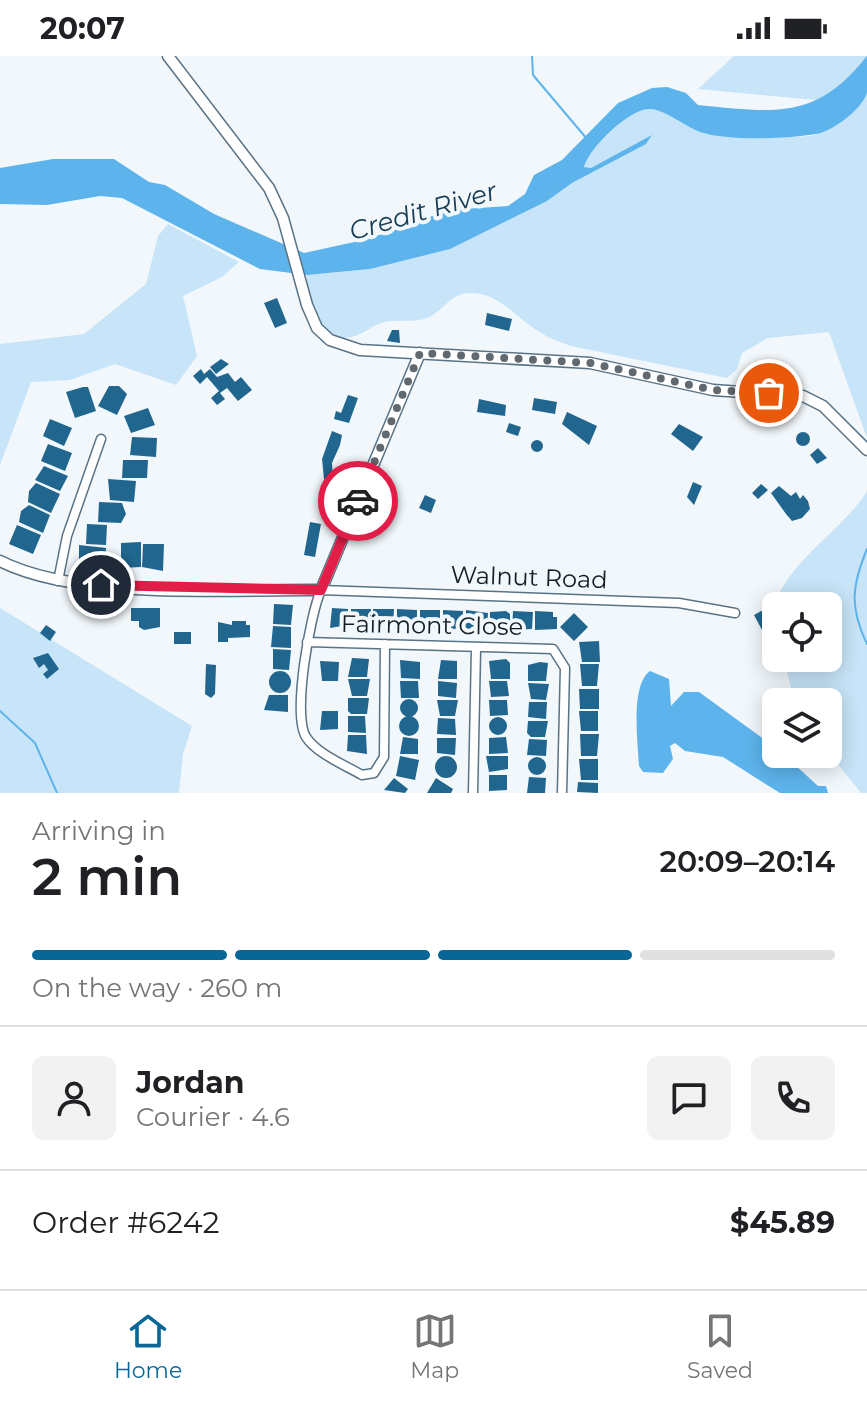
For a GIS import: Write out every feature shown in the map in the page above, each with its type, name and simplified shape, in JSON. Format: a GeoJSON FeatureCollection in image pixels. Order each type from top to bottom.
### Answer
{"type":"FeatureCollection","features":[{"type":"Feature","properties":{"kind":"street"},"geometry":{"type":"LineString","coordinates":[[168,56],[269,188],[290,238],[311,317],[330,340],[360,350],[590,363],[713,390],[803,396],[823,406],[867,450]]}},
{"type":"Feature","properties":{"kind":"street"},"geometry":{"type":"LineString","coordinates":[[385,644],[384,757],[379,769],[362,775],[318,748],[303,732],[301,722],[307,642],[321,590],[420,353]]}},
{"type":"Feature","properties":{"kind":"street"},"geometry":{"type":"LineString","coordinates":[[58,581],[67,536],[101,439]]}},
{"type":"Feature","properties":{"kind":"street"},"geometry":{"type":"LineString","coordinates":[[0,561],[58,581],[161,588],[321,590]]}},
{"type":"Feature","properties":{"kind":"street","name":"Walnut Road"},"geometry":{"type":"LineString","coordinates":[[321,590],[679,603],[735,613]]}},
{"type":"Feature","properties":{"kind":"street","name":"Fairmont Close"},"geometry":{"type":"LineString","coordinates":[[307,642],[476,649],[545,647],[563,661],[562,793]]}},
{"type":"Feature","properties":{"kind":"street"},"geometry":{"type":"LineString","coordinates":[[473,793],[476,649]]}},
{"type":"Feature","properties":{"kind":"shaded area"},"geometry":{"type":"Polygon","coordinates":[[[734,56],[867,56],[867,438],[829,332],[768,338],[742,353],[737,369],[727,378],[571,346],[541,333],[502,303],[481,294],[456,296],[427,318],[384,322],[351,337],[336,338],[317,329],[309,310],[307,275],[370,269],[547,201],[572,183],[646,144],[651,137],[591,168],[584,167],[594,150],[612,131],[642,110],[657,110],[695,130],[711,134],[777,138],[823,132],[857,104],[698,89],[734,56]]]}},
{"type":"Feature","properties":{"kind":"shaded area"},"geometry":{"type":"Polygon","coordinates":[[[168,224],[239,262],[222,277],[183,296],[197,356],[176,385],[115,364],[70,380],[31,382],[0,465],[0,344],[84,334],[146,284],[158,236],[168,224]]]}},
{"type":"Feature","properties":{"kind":"shaded area"},"geometry":{"type":"Polygon","coordinates":[[[867,491],[867,793],[861,793],[841,768],[842,688],[791,688],[787,672],[842,672],[842,592],[780,592],[800,563],[867,491]]]}},
{"type":"Feature","properties":{"kind":"shaded area"},"geometry":{"type":"Polygon","coordinates":[[[0,608],[192,726],[183,754],[179,793],[0,793],[0,608]]]}},
{"type":"Feature","properties":{"kind":"water","name":"Credit River"},"geometry":{"type":"Polygon","coordinates":[[[867,56],[867,93],[864,99],[846,119],[823,132],[774,138],[725,137],[700,132],[656,110],[642,110],[611,130],[584,167],[591,168],[652,135],[646,144],[572,183],[547,201],[450,249],[370,269],[307,275],[260,269],[122,198],[100,196],[47,205],[0,204],[0,168],[53,159],[114,159],[149,182],[165,185],[214,214],[304,253],[368,239],[449,210],[508,206],[525,194],[534,175],[562,160],[618,103],[652,88],[667,87],[686,93],[698,105],[749,110],[791,108],[829,92],[867,56]]]}},
{"type":"Feature","properties":{"kind":"water"},"geometry":{"type":"Polygon","coordinates":[[[650,671],[669,679],[671,706],[684,692],[699,692],[762,738],[762,768],[798,768],[818,786],[826,786],[828,793],[780,793],[723,757],[685,751],[675,743],[670,746],[673,759],[663,773],[643,772],[639,766],[637,701],[644,678],[650,671]]]}},
{"type":"Feature","properties":{"kind":"building"},"geometry":{"type":"Polygon","coordinates":[[[277,298],[287,323],[275,328],[264,303],[277,298]]]}},
{"type":"Feature","properties":{"kind":"building"},"geometry":{"type":"Polygon","coordinates":[[[487,313],[512,319],[509,331],[485,325],[487,313]]]}},
{"type":"Feature","properties":{"kind":"building"},"geometry":{"type":"Polygon","coordinates":[[[392,330],[399,330],[400,343],[387,341],[392,330]]]}},
{"type":"Feature","properties":{"kind":"building"},"geometry":{"type":"Polygon","coordinates":[[[221,359],[229,364],[216,374],[210,367],[221,359]]]}},
{"type":"Feature","properties":{"kind":"building"},"geometry":{"type":"Polygon","coordinates":[[[201,369],[204,374],[210,369],[217,377],[228,373],[235,382],[241,377],[252,390],[238,401],[227,388],[220,393],[225,399],[217,405],[211,398],[219,391],[207,377],[200,384],[193,376],[201,369]]]}},
{"type":"Feature","properties":{"kind":"building"},"geometry":{"type":"Polygon","coordinates":[[[109,386],[119,386],[127,394],[117,415],[98,406],[109,386]]]}},
{"type":"Feature","properties":{"kind":"building"},"geometry":{"type":"Polygon","coordinates":[[[88,387],[96,411],[75,418],[66,392],[88,387]]]}},
{"type":"Feature","properties":{"kind":"building"},"geometry":{"type":"Polygon","coordinates":[[[348,395],[358,398],[349,423],[334,419],[336,411],[341,413],[348,395]]]}},
{"type":"Feature","properties":{"kind":"building"},"geometry":{"type":"Polygon","coordinates":[[[534,398],[557,402],[555,414],[532,410],[534,398]]]}},
{"type":"Feature","properties":{"kind":"building"},"geometry":{"type":"Polygon","coordinates":[[[479,399],[506,405],[505,416],[477,412],[479,399]]]}},
{"type":"Feature","properties":{"kind":"building"},"geometry":{"type":"Polygon","coordinates":[[[148,408],[155,425],[131,433],[124,416],[148,408]]]}},
{"type":"Feature","properties":{"kind":"building"},"geometry":{"type":"Polygon","coordinates":[[[567,412],[597,426],[589,445],[562,424],[567,412]]]}},
{"type":"Feature","properties":{"kind":"building"},"geometry":{"type":"Polygon","coordinates":[[[50,419],[72,428],[64,446],[43,436],[50,419]]]}},
{"type":"Feature","properties":{"kind":"building"},"geometry":{"type":"Polygon","coordinates":[[[509,423],[521,427],[518,436],[506,432],[509,423]]]}},
{"type":"Feature","properties":{"kind":"building"},"geometry":{"type":"Polygon","coordinates":[[[679,424],[703,437],[693,451],[671,434],[679,424]]]}},
{"type":"Feature","properties":{"kind":"building"},"geometry":{"type":"Polygon","coordinates":[[[332,431],[342,435],[332,463],[333,478],[324,479],[322,459],[332,431]]]}},
{"type":"Feature","properties":{"kind":"building"},"geometry":{"type":"Polygon","coordinates":[[[803,432],[810,439],[803,446],[796,439],[803,432]]]}},
{"type":"Feature","properties":{"kind":"building"},"geometry":{"type":"Polygon","coordinates":[[[132,437],[157,438],[156,457],[130,455],[132,437]]]}},
{"type":"Feature","properties":{"kind":"building"},"geometry":{"type":"Polygon","coordinates":[[[537,440],[543,446],[537,452],[531,446],[537,440]]]}},
{"type":"Feature","properties":{"kind":"building"},"geometry":{"type":"Polygon","coordinates":[[[48,444],[72,453],[65,471],[41,461],[48,444]]]}},
{"type":"Feature","properties":{"kind":"building"},"geometry":{"type":"Polygon","coordinates":[[[818,448],[827,458],[817,464],[810,455],[818,448]]]}},
{"type":"Feature","properties":{"kind":"building"},"geometry":{"type":"Polygon","coordinates":[[[123,460],[148,460],[147,478],[122,478],[123,460]]]}},
{"type":"Feature","properties":{"kind":"building"},"geometry":{"type":"Polygon","coordinates":[[[44,466],[68,476],[60,491],[35,480],[44,466]]]}},
{"type":"Feature","properties":{"kind":"building"},"geometry":{"type":"Polygon","coordinates":[[[108,479],[136,481],[134,502],[110,500],[108,479]]]}},
{"type":"Feature","properties":{"kind":"building"},"geometry":{"type":"Polygon","coordinates":[[[693,482],[702,486],[694,505],[687,497],[693,482]]]}},
{"type":"Feature","properties":{"kind":"building"},"geometry":{"type":"Polygon","coordinates":[[[36,483],[60,494],[51,513],[28,502],[29,491],[36,483]]]}},
{"type":"Feature","properties":{"kind":"building"},"geometry":{"type":"Polygon","coordinates":[[[761,484],[768,490],[758,499],[752,493],[761,484]]]}},
{"type":"Feature","properties":{"kind":"building"},"geometry":{"type":"Polygon","coordinates":[[[779,486],[791,496],[796,492],[800,499],[803,495],[808,501],[810,509],[802,518],[792,521],[786,514],[771,493],[779,486]]]}},
{"type":"Feature","properties":{"kind":"building"},"geometry":{"type":"Polygon","coordinates":[[[425,495],[436,500],[431,513],[419,508],[425,495]]]}},
{"type":"Feature","properties":{"kind":"building"},"geometry":{"type":"Polygon","coordinates":[[[99,502],[122,503],[126,514],[121,523],[98,522],[99,502]]]}},
{"type":"Feature","properties":{"kind":"building"},"geometry":{"type":"Polygon","coordinates":[[[29,505],[50,515],[43,533],[19,522],[21,511],[29,505]]]}},
{"type":"Feature","properties":{"kind":"building"},"geometry":{"type":"Polygon","coordinates":[[[310,522],[321,524],[315,557],[304,555],[310,522]]]}},
{"type":"Feature","properties":{"kind":"building"},"geometry":{"type":"Polygon","coordinates":[[[87,524],[107,525],[106,545],[86,544],[87,524]]]}},
{"type":"Feature","properties":{"kind":"building"},"geometry":{"type":"Polygon","coordinates":[[[17,525],[41,535],[33,554],[9,544],[17,525]]]}},
{"type":"Feature","properties":{"kind":"building"},"geometry":{"type":"Polygon","coordinates":[[[141,542],[141,567],[121,568],[121,543],[141,542]]]}},
{"type":"Feature","properties":{"kind":"building"},"geometry":{"type":"Polygon","coordinates":[[[143,544],[164,544],[163,571],[142,567],[143,544]]]}},
{"type":"Feature","properties":{"kind":"building"},"geometry":{"type":"Polygon","coordinates":[[[79,545],[106,548],[105,567],[79,566],[79,545]]]}},
{"type":"Feature","properties":{"kind":"building"},"geometry":{"type":"Polygon","coordinates":[[[274,604],[293,605],[291,625],[273,624],[274,604]]]}},
{"type":"Feature","properties":{"kind":"building"},"geometry":{"type":"Polygon","coordinates":[[[131,608],[160,608],[160,627],[144,630],[139,627],[139,621],[131,621],[131,608]]]}},
{"type":"Feature","properties":{"kind":"building"},"geometry":{"type":"Polygon","coordinates":[[[332,608],[348,609],[348,625],[330,628],[332,608]]]}},
{"type":"Feature","properties":{"kind":"building"},"geometry":{"type":"Polygon","coordinates":[[[351,609],[371,609],[371,627],[351,629],[351,609]]]}},
{"type":"Feature","properties":{"kind":"building"},"geometry":{"type":"Polygon","coordinates":[[[373,609],[394,609],[393,627],[373,629],[373,609]]]}},
{"type":"Feature","properties":{"kind":"building"},"geometry":{"type":"Polygon","coordinates":[[[397,609],[417,610],[417,629],[397,629],[397,609]]]}},
{"type":"Feature","properties":{"kind":"building"},"geometry":{"type":"Polygon","coordinates":[[[420,610],[440,610],[440,628],[420,629],[420,610]]]}},
{"type":"Feature","properties":{"kind":"building"},"geometry":{"type":"Polygon","coordinates":[[[443,610],[463,611],[463,628],[443,630],[443,610]]]}},
{"type":"Feature","properties":{"kind":"building"},"geometry":{"type":"Polygon","coordinates":[[[466,610],[488,613],[487,628],[465,630],[466,610]]]}},
{"type":"Feature","properties":{"kind":"building"},"geometry":{"type":"Polygon","coordinates":[[[506,611],[510,614],[510,630],[490,630],[490,612],[506,611]]]}},
{"type":"Feature","properties":{"kind":"building"},"geometry":{"type":"Polygon","coordinates":[[[513,611],[533,612],[532,629],[512,630],[513,611]]]}},
{"type":"Feature","properties":{"kind":"building"},"geometry":{"type":"Polygon","coordinates":[[[535,611],[553,612],[553,617],[557,617],[557,629],[535,630],[535,611]]]}},
{"type":"Feature","properties":{"kind":"building"},"geometry":{"type":"Polygon","coordinates":[[[762,611],[762,630],[754,615],[762,611]]]}},
{"type":"Feature","properties":{"kind":"building"},"geometry":{"type":"Polygon","coordinates":[[[574,613],[588,627],[574,641],[560,627],[574,613]]]}},
{"type":"Feature","properties":{"kind":"building"},"geometry":{"type":"Polygon","coordinates":[[[232,621],[246,621],[246,625],[250,625],[250,637],[228,638],[228,642],[218,642],[218,622],[232,625],[232,621]]]}},
{"type":"Feature","properties":{"kind":"building"},"geometry":{"type":"Polygon","coordinates":[[[46,625],[56,632],[50,641],[40,633],[46,625]]]}},
{"type":"Feature","properties":{"kind":"building"},"geometry":{"type":"Polygon","coordinates":[[[273,626],[291,627],[291,648],[271,647],[273,626]]]}},
{"type":"Feature","properties":{"kind":"building"},"geometry":{"type":"Polygon","coordinates":[[[174,632],[191,632],[191,644],[174,644],[174,632]]]}},
{"type":"Feature","properties":{"kind":"building"},"geometry":{"type":"Polygon","coordinates":[[[599,641],[600,662],[582,662],[579,642],[599,641]]]}},
{"type":"Feature","properties":{"kind":"building"},"geometry":{"type":"Polygon","coordinates":[[[273,649],[291,650],[289,670],[273,669],[273,649]]]}},
{"type":"Feature","properties":{"kind":"building"},"geometry":{"type":"Polygon","coordinates":[[[48,653],[59,669],[47,679],[43,674],[48,670],[44,664],[39,668],[33,658],[48,653]]]}},
{"type":"Feature","properties":{"kind":"building"},"geometry":{"type":"Polygon","coordinates":[[[352,658],[369,659],[367,677],[348,677],[352,658]]]}},
{"type":"Feature","properties":{"kind":"building"},"geometry":{"type":"Polygon","coordinates":[[[506,659],[510,663],[510,679],[491,679],[489,661],[506,659]]]}},
{"type":"Feature","properties":{"kind":"building"},"geometry":{"type":"Polygon","coordinates":[[[400,660],[420,662],[420,679],[401,678],[400,660]]]}},
{"type":"Feature","properties":{"kind":"building"},"geometry":{"type":"Polygon","coordinates":[[[441,660],[457,661],[457,679],[438,679],[441,660]]]}},
{"type":"Feature","properties":{"kind":"building"},"geometry":{"type":"Polygon","coordinates":[[[320,661],[339,662],[338,681],[322,681],[320,661]]]}},
{"type":"Feature","properties":{"kind":"building"},"geometry":{"type":"Polygon","coordinates":[[[548,663],[546,681],[528,681],[528,665],[548,663]]]}},
{"type":"Feature","properties":{"kind":"building"},"geometry":{"type":"Polygon","coordinates":[[[206,664],[216,665],[215,694],[211,698],[205,694],[206,664]]]}},
{"type":"Feature","properties":{"kind":"building"},"geometry":{"type":"Polygon","coordinates":[[[580,664],[599,664],[597,686],[582,686],[580,664]]]}},
{"type":"Feature","properties":{"kind":"building"},"geometry":{"type":"Polygon","coordinates":[[[280,671],[288,674],[291,682],[288,690],[280,693],[272,690],[269,682],[272,674],[280,671]]]}},
{"type":"Feature","properties":{"kind":"building"},"geometry":{"type":"Polygon","coordinates":[[[348,679],[370,679],[367,696],[352,696],[348,679]]]}},
{"type":"Feature","properties":{"kind":"building"},"geometry":{"type":"Polygon","coordinates":[[[400,681],[418,681],[419,698],[401,698],[400,681]]]}},
{"type":"Feature","properties":{"kind":"building"},"geometry":{"type":"Polygon","coordinates":[[[438,681],[457,683],[456,698],[438,696],[438,681]]]}},
{"type":"Feature","properties":{"kind":"building"},"geometry":{"type":"Polygon","coordinates":[[[489,681],[507,681],[509,696],[491,697],[489,681]]]}},
{"type":"Feature","properties":{"kind":"building"},"geometry":{"type":"Polygon","coordinates":[[[528,683],[549,684],[546,700],[531,699],[528,683]]]}},
{"type":"Feature","properties":{"kind":"building"},"geometry":{"type":"Polygon","coordinates":[[[579,689],[599,689],[599,709],[580,709],[579,689]]]}},
{"type":"Feature","properties":{"kind":"building"},"geometry":{"type":"Polygon","coordinates":[[[269,695],[288,695],[288,712],[264,710],[269,695]]]}},
{"type":"Feature","properties":{"kind":"building"},"geometry":{"type":"Polygon","coordinates":[[[348,698],[369,698],[367,714],[351,714],[348,698]]]}},
{"type":"Feature","properties":{"kind":"building"},"geometry":{"type":"Polygon","coordinates":[[[409,699],[418,708],[409,717],[400,708],[409,699]]]}},
{"type":"Feature","properties":{"kind":"building"},"geometry":{"type":"Polygon","coordinates":[[[437,700],[458,700],[455,716],[440,716],[437,700]]]}},
{"type":"Feature","properties":{"kind":"building"},"geometry":{"type":"Polygon","coordinates":[[[489,700],[507,700],[508,715],[490,716],[489,700]]]}},
{"type":"Feature","properties":{"kind":"building"},"geometry":{"type":"Polygon","coordinates":[[[529,702],[547,702],[546,719],[528,717],[529,702]]]}},
{"type":"Feature","properties":{"kind":"building"},"geometry":{"type":"Polygon","coordinates":[[[322,711],[338,711],[338,729],[320,730],[322,711]]]}},
{"type":"Feature","properties":{"kind":"building"},"geometry":{"type":"Polygon","coordinates":[[[579,711],[598,711],[598,731],[581,731],[579,711]]]}},
{"type":"Feature","properties":{"kind":"building"},"geometry":{"type":"Polygon","coordinates":[[[348,716],[365,716],[366,733],[348,732],[348,716]]]}},
{"type":"Feature","properties":{"kind":"building"},"geometry":{"type":"Polygon","coordinates":[[[409,716],[416,719],[419,726],[416,733],[409,736],[402,733],[399,726],[402,719],[409,716]]]}},
{"type":"Feature","properties":{"kind":"building"},"geometry":{"type":"Polygon","coordinates":[[[494,717],[502,717],[507,726],[505,733],[494,735],[489,730],[489,722],[494,717]]]}},
{"type":"Feature","properties":{"kind":"building"},"geometry":{"type":"Polygon","coordinates":[[[438,718],[455,719],[456,735],[437,734],[438,718]]]}},
{"type":"Feature","properties":{"kind":"building"},"geometry":{"type":"Polygon","coordinates":[[[528,721],[548,721],[545,737],[531,737],[527,733],[528,721]]]}},
{"type":"Feature","properties":{"kind":"building"},"geometry":{"type":"Polygon","coordinates":[[[580,734],[599,734],[597,756],[581,756],[580,734]]]}},
{"type":"Feature","properties":{"kind":"building"},"geometry":{"type":"Polygon","coordinates":[[[348,735],[366,735],[367,754],[347,751],[348,735]]]}},
{"type":"Feature","properties":{"kind":"building"},"geometry":{"type":"Polygon","coordinates":[[[403,737],[418,739],[418,754],[400,754],[403,737]]]}},
{"type":"Feature","properties":{"kind":"building"},"geometry":{"type":"Polygon","coordinates":[[[506,737],[508,753],[489,754],[489,738],[506,737]]]}},
{"type":"Feature","properties":{"kind":"building"},"geometry":{"type":"Polygon","coordinates":[[[437,738],[456,738],[455,755],[437,753],[437,738]]]}},
{"type":"Feature","properties":{"kind":"building"},"geometry":{"type":"Polygon","coordinates":[[[529,739],[547,740],[546,756],[527,755],[529,739]]]}},
{"type":"Feature","properties":{"kind":"building"},"geometry":{"type":"Polygon","coordinates":[[[400,756],[419,760],[415,780],[396,776],[400,756]]]}},
{"type":"Feature","properties":{"kind":"building"},"geometry":{"type":"Polygon","coordinates":[[[446,756],[454,759],[457,767],[454,775],[446,778],[438,775],[435,767],[438,759],[446,756]]]}},
{"type":"Feature","properties":{"kind":"building"},"geometry":{"type":"Polygon","coordinates":[[[486,756],[508,756],[508,769],[489,772],[486,756]]]}},
{"type":"Feature","properties":{"kind":"building"},"geometry":{"type":"Polygon","coordinates":[[[533,757],[541,757],[546,766],[544,773],[533,775],[528,770],[528,762],[533,757]]]}},
{"type":"Feature","properties":{"kind":"building"},"geometry":{"type":"Polygon","coordinates":[[[579,759],[598,759],[598,780],[581,780],[579,759]]]}},
{"type":"Feature","properties":{"kind":"building"},"geometry":{"type":"Polygon","coordinates":[[[489,775],[507,775],[507,790],[489,791],[489,775]]]}},
{"type":"Feature","properties":{"kind":"building"},"geometry":{"type":"Polygon","coordinates":[[[529,777],[546,778],[545,793],[527,793],[529,777]]]}},
{"type":"Feature","properties":{"kind":"building"},"geometry":{"type":"Polygon","coordinates":[[[394,778],[408,789],[405,793],[384,790],[394,778]]]}},
{"type":"Feature","properties":{"kind":"building"},"geometry":{"type":"Polygon","coordinates":[[[436,778],[453,789],[451,793],[427,793],[436,778]]]}},
{"type":"Feature","properties":{"kind":"building"},"geometry":{"type":"Polygon","coordinates":[[[578,782],[598,783],[598,793],[577,792],[578,782]]]}},
{"type":"Feature","properties":{"kind":"waterway"},"geometry":{"type":"LineString","coordinates":[[532,56],[533,75],[587,139]]}},
{"type":"Feature","properties":{"kind":"waterway"},"geometry":{"type":"LineString","coordinates":[[867,549],[858,574],[855,596],[857,619],[867,644]]}},
{"type":"Feature","properties":{"kind":"waterway"},"geometry":{"type":"LineString","coordinates":[[0,711],[35,743],[57,793]]}},
{"type":"Feature","properties":{"kind":"way so far"},"geometry":{"type":"LineString","coordinates":[[358,501],[420,353],[590,363],[713,390],[769,393]]}},
{"type":"Feature","properties":{"kind":"route"},"geometry":{"type":"LineString","coordinates":[[101,585],[321,590],[358,501]]}}]}
